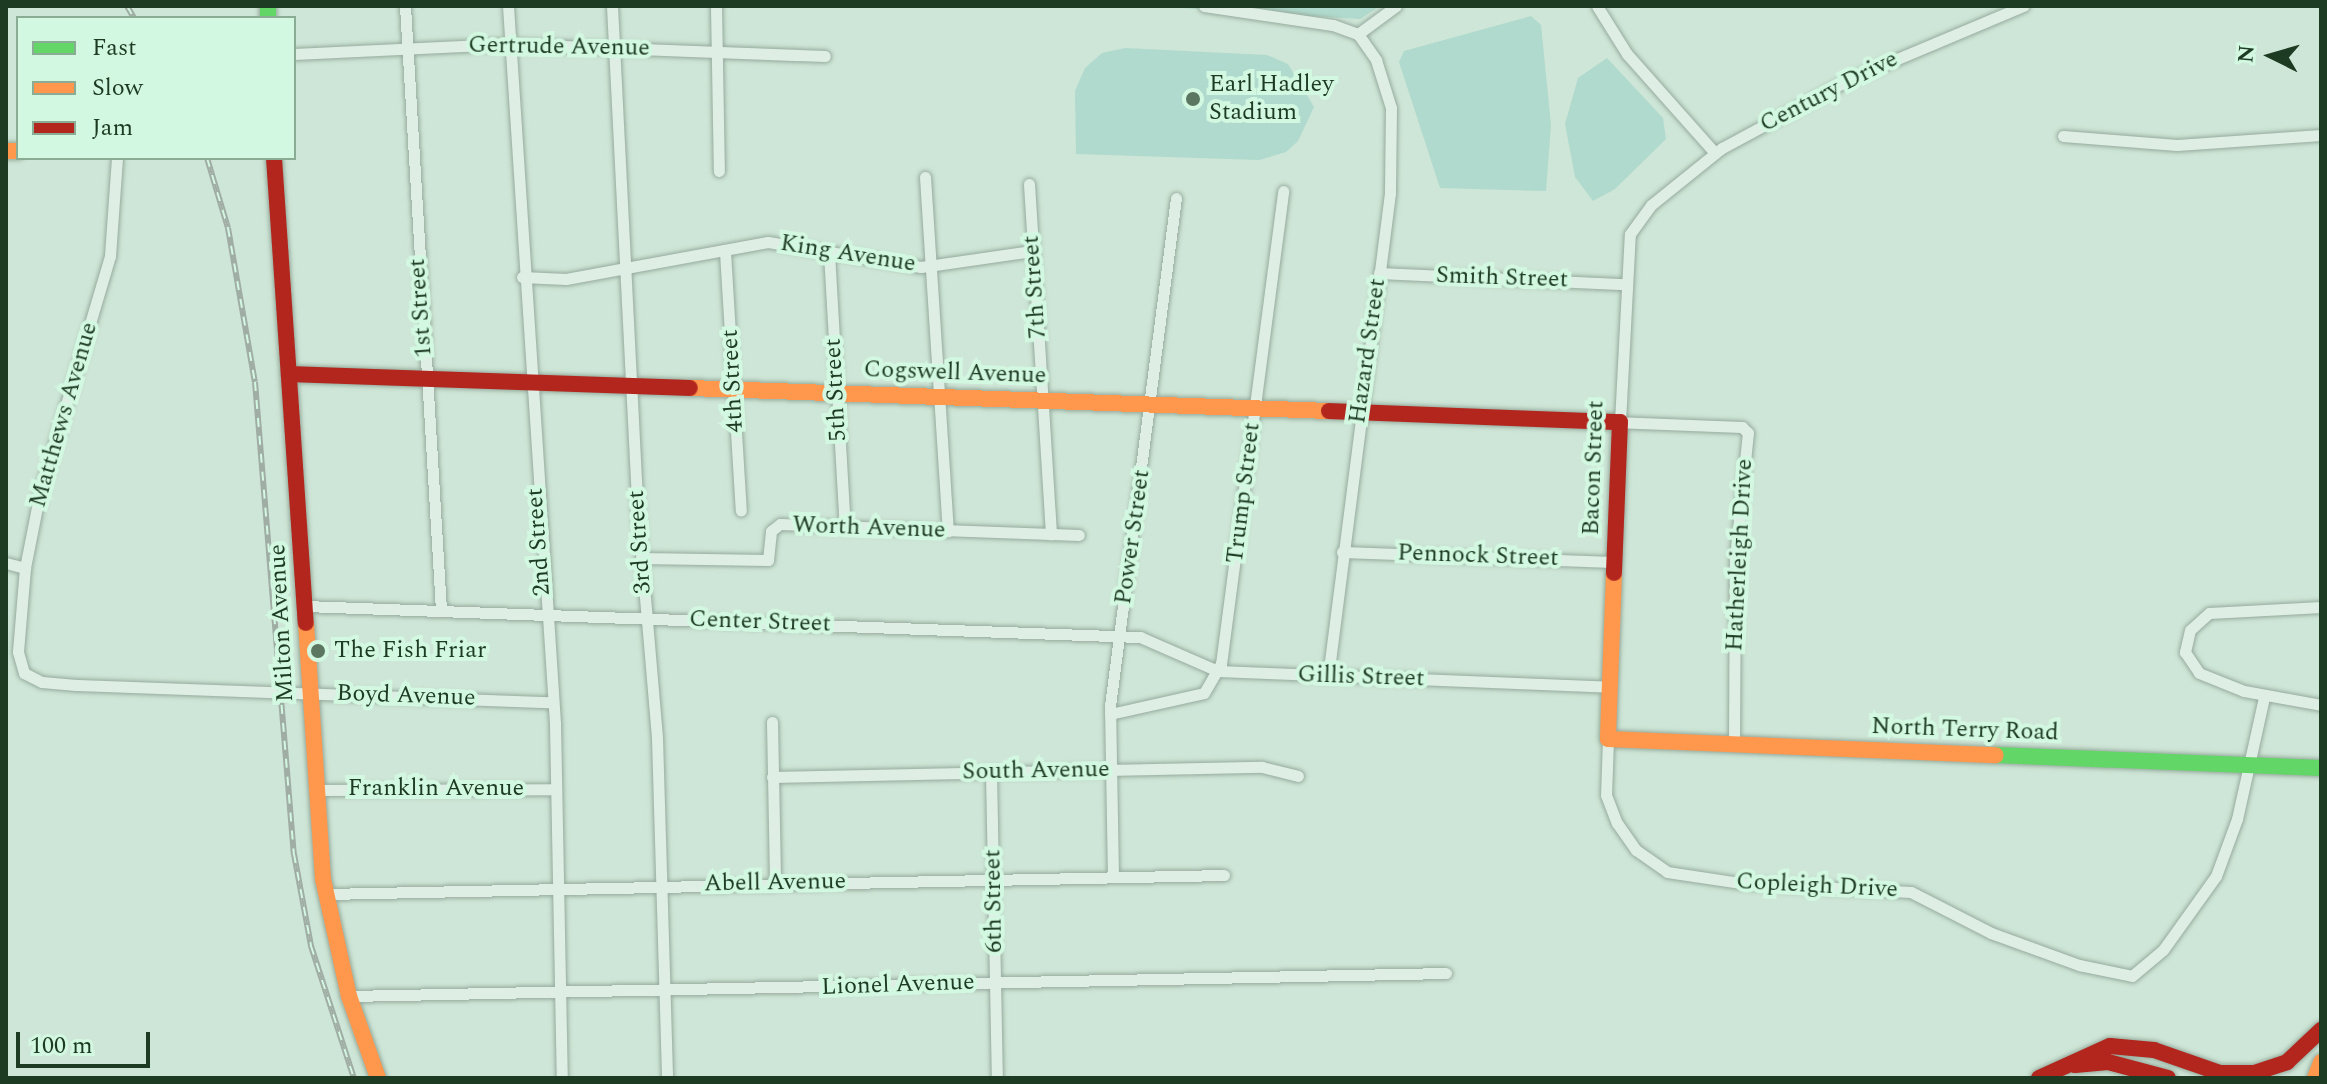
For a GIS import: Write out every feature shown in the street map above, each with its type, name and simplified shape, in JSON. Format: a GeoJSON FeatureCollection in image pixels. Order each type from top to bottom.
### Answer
{"type":"FeatureCollection","features":[{"type":"Feature","properties":{"kind":"main road","name":"Milton Avenue"},"geometry":{"type":"LineString","coordinates":[[274,160],[315,790],[326,894],[349,996],[378,1078]]}},
{"type":"Feature","properties":{"kind":"main road","name":"Cogswell Avenue"},"geometry":{"type":"LineString","coordinates":[[289,374],[1620,422]]}},
{"type":"Feature","properties":{"kind":"main road","name":"Bacon Street"},"geometry":{"type":"LineString","coordinates":[[1608,739],[1620,422]]}},
{"type":"Feature","properties":{"kind":"main road","name":"North Terry Road"},"geometry":{"type":"LineString","coordinates":[[1608,739],[2321,768]]}},
{"type":"Feature","properties":{"kind":"main road"},"geometry":{"type":"LineString","coordinates":[[2039,1078],[2091,1051],[2134,1046],[2211,1071],[2254,1073],[2287,1062],[2321,1030]]}},
{"type":"Feature","properties":{"kind":"main road"},"geometry":{"type":"LineString","coordinates":[[2059,1067],[2108,1062],[2168,1078]]}},
{"type":"Feature","properties":{"kind":"main road"},"geometry":{"type":"LineString","coordinates":[[2315,1078],[2321,1062]]}},
{"type":"Feature","properties":{"kind":"street","name":"1st Street"},"geometry":{"type":"LineString","coordinates":[[405,6],[441,610]]}},
{"type":"Feature","properties":{"kind":"street","name":"2nd Street"},"geometry":{"type":"LineString","coordinates":[[508,6],[522,277],[556,789],[562,1078]]}},
{"type":"Feature","properties":{"kind":"street","name":"3rd Street"},"geometry":{"type":"LineString","coordinates":[[612,6],[644,618],[655,700],[664,886],[667,1078]]}},
{"type":"Feature","properties":{"kind":"street"},"geometry":{"type":"LineString","coordinates":[[716,6],[719,171]]}},
{"type":"Feature","properties":{"kind":"street"},"geometry":{"type":"LineString","coordinates":[[1204,6],[1333,25],[1358,34],[1396,6]]}},
{"type":"Feature","properties":{"kind":"street"},"geometry":{"type":"LineString","coordinates":[[1597,6],[1627,54],[1715,153]]}},
{"type":"Feature","properties":{"kind":"street","name":"Century Drive"},"geometry":{"type":"LineString","coordinates":[[1651,205],[1715,153],[1852,78],[2023,6]]}},
{"type":"Feature","properties":{"kind":"street","name":"Hazard Street"},"geometry":{"type":"LineString","coordinates":[[1328,676],[1393,161],[1391,108],[1376,60],[1358,34]]}},
{"type":"Feature","properties":{"kind":"street","name":"Gertrude Avenue"},"geometry":{"type":"LineString","coordinates":[[296,54],[510,44],[825,56]]}},
{"type":"Feature","properties":{"kind":"street"},"geometry":{"type":"LineString","coordinates":[[2063,136],[2177,145],[2321,135]]}},
{"type":"Feature","properties":{"kind":"street","name":"Matthews Avenue"},"geometry":{"type":"LineString","coordinates":[[24,673],[18,652],[25,568],[40,492],[110,256],[117,160]]}},
{"type":"Feature","properties":{"kind":"street"},"geometry":{"type":"LineString","coordinates":[[925,177],[948,531]]}},
{"type":"Feature","properties":{"kind":"street","name":"7th Street"},"geometry":{"type":"LineString","coordinates":[[1029,184],[1051,534]]}},
{"type":"Feature","properties":{"kind":"street","name":"Trump Street"},"geometry":{"type":"LineString","coordinates":[[1218,671],[1283,191]]}},
{"type":"Feature","properties":{"kind":"street","name":"Power Street"},"geometry":{"type":"LineString","coordinates":[[1113,877],[1110,714],[1176,198]]}},
{"type":"Feature","properties":{"kind":"street","name":"Bacon Street"},"geometry":{"type":"LineString","coordinates":[[1620,422],[1630,234],[1651,205]]}},
{"type":"Feature","properties":{"kind":"street","name":"King Avenue"},"geometry":{"type":"LineString","coordinates":[[522,277],[566,279],[783,241],[829,253],[931,267],[1032,251]]}},
{"type":"Feature","properties":{"kind":"street","name":"4th Street"},"geometry":{"type":"LineString","coordinates":[[725,252],[741,511]]}},
{"type":"Feature","properties":{"kind":"street","name":"5th Street"},"geometry":{"type":"LineString","coordinates":[[829,253],[845,527]]}},
{"type":"Feature","properties":{"kind":"street","name":"Smith Street"},"geometry":{"type":"LineString","coordinates":[[1379,273],[1625,284]]}},
{"type":"Feature","properties":{"kind":"street","name":"Hatherleigh Drive"},"geometry":{"type":"LineString","coordinates":[[1620,422],[1742,427],[1748,433],[1735,558],[1734,745]]}},
{"type":"Feature","properties":{"kind":"street","name":"Worth Avenue"},"geometry":{"type":"LineString","coordinates":[[641,558],[768,560],[773,527],[1079,535]]}},
{"type":"Feature","properties":{"kind":"street","name":"Pennock Street"},"geometry":{"type":"LineString","coordinates":[[1342,552],[1614,562]]}},
{"type":"Feature","properties":{"kind":"street"},"geometry":{"type":"LineString","coordinates":[[6,563],[25,568]]}},
{"type":"Feature","properties":{"kind":"street","name":"Center Street"},"geometry":{"type":"LineString","coordinates":[[305,606],[1120,636]]}},
{"type":"Feature","properties":{"kind":"street"},"geometry":{"type":"LineString","coordinates":[[2321,607],[2209,613],[2190,630],[2185,652],[2189,664],[2264,697],[2321,705]]}},
{"type":"Feature","properties":{"kind":"street","name":"Gillis Street"},"geometry":{"type":"LineString","coordinates":[[1120,636],[1140,637],[1218,671],[1610,687]]}},
{"type":"Feature","properties":{"kind":"street"},"geometry":{"type":"LineString","coordinates":[[1110,714],[1192,699],[1204,693],[1218,671]]}},
{"type":"Feature","properties":{"kind":"street","name":"Boyd Avenue"},"geometry":{"type":"LineString","coordinates":[[24,673],[42,682],[76,685],[550,702]]}},
{"type":"Feature","properties":{"kind":"street"},"geometry":{"type":"LineString","coordinates":[[2250,765],[2264,697]]}},
{"type":"Feature","properties":{"kind":"street"},"geometry":{"type":"LineString","coordinates":[[772,722],[775,883]]}},
{"type":"Feature","properties":{"kind":"street","name":"Copleigh Drive"},"geometry":{"type":"LineString","coordinates":[[1608,739],[1605,784],[1617,823],[1636,850],[1667,872],[1741,883],[1888,888],[1922,897],[1991,933],[2116,976],[2138,974],[2152,961],[2216,876],[2250,765]]}},
{"type":"Feature","properties":{"kind":"street","name":"South Avenue"},"geometry":{"type":"LineString","coordinates":[[772,777],[1262,767],[1298,776]]}},
{"type":"Feature","properties":{"kind":"street","name":"6th Street"},"geometry":{"type":"LineString","coordinates":[[991,772],[997,1078]]}},
{"type":"Feature","properties":{"kind":"street","name":"Franklin Avenue"},"geometry":{"type":"LineString","coordinates":[[315,790],[556,789]]}},
{"type":"Feature","properties":{"kind":"street","name":"Abell Avenue"},"geometry":{"type":"LineString","coordinates":[[326,894],[1224,875]]}},
{"type":"Feature","properties":{"kind":"street","name":"Lionel Avenue"},"geometry":{"type":"LineString","coordinates":[[349,996],[1446,973]]}},
{"type":"Feature","properties":{"kind":"shaded area"},"geometry":{"type":"Polygon","coordinates":[[[1150,6],[1380,6],[1360,19],[1150,6]]]}},
{"type":"Feature","properties":{"kind":"shaded area"},"geometry":{"type":"Polygon","coordinates":[[[1531,16],[1541,25],[1551,125],[1546,191],[1440,188],[1399,62],[1404,51],[1531,16]]]}},
{"type":"Feature","properties":{"kind":"shaded area","name":"Earl Hadley Stadium"},"geometry":{"type":"Polygon","coordinates":[[[1125,48],[1267,55],[1288,64],[1314,107],[1298,141],[1286,152],[1259,160],[1076,154],[1075,91],[1085,68],[1102,53],[1125,48]]]}},
{"type":"Feature","properties":{"kind":"shaded area"},"geometry":{"type":"Polygon","coordinates":[[[1607,58],[1663,118],[1666,139],[1615,189],[1593,201],[1575,177],[1565,124],[1578,78],[1607,58]]]}},
{"type":"Feature","properties":{"kind":"railway"},"geometry":{"type":"LineString","coordinates":[[127,6],[133,16]]}},
{"type":"Feature","properties":{"kind":"railway"},"geometry":{"type":"LineString","coordinates":[[208,160],[228,228],[255,382],[294,854],[311,946],[354,1078]]}},
{"type":"Feature","properties":{"kind":"traffic: fast"},"geometry":{"type":"LineString","coordinates":[[268,6],[268,16]]}},
{"type":"Feature","properties":{"kind":"traffic: fast"},"geometry":{"type":"LineString","coordinates":[[1996,755],[2321,768]]}},
{"type":"Feature","properties":{"kind":"traffic: slow"},"geometry":{"type":"LineString","coordinates":[[6,151],[16,151]]}},
{"type":"Feature","properties":{"kind":"traffic: slow"},"geometry":{"type":"LineString","coordinates":[[690,388],[1329,411]]}},
{"type":"Feature","properties":{"kind":"traffic: slow"},"geometry":{"type":"LineString","coordinates":[[1614,573],[1608,739],[1996,755]]}},
{"type":"Feature","properties":{"kind":"traffic: slow"},"geometry":{"type":"LineString","coordinates":[[306,623],[323,879],[349,996],[378,1078]]}},
{"type":"Feature","properties":{"kind":"traffic: slow"},"geometry":{"type":"LineString","coordinates":[[2315,1078],[2321,1062]]}},
{"type":"Feature","properties":{"kind":"traffic: jam"},"geometry":{"type":"LineString","coordinates":[[274,160],[306,623]]}},
{"type":"Feature","properties":{"kind":"traffic: jam"},"geometry":{"type":"LineString","coordinates":[[289,374],[690,388]]}},
{"type":"Feature","properties":{"kind":"traffic: jam"},"geometry":{"type":"LineString","coordinates":[[1329,411],[1620,422],[1614,573]]}},
{"type":"Feature","properties":{"kind":"traffic: jam"},"geometry":{"type":"LineString","coordinates":[[2039,1078],[2110,1046],[2154,1050],[2220,1073],[2254,1073],[2287,1062],[2321,1030]]}},
{"type":"Feature","properties":{"kind":"traffic: jam"},"geometry":{"type":"LineString","coordinates":[[2075,1065],[2108,1062],[2168,1078]]}},
{"type":"Feature","properties":{"kind":"place","name":"Earl Hadley Stadium"},"geometry":{"type":"Point","coordinates":[1193,99]}},
{"type":"Feature","properties":{"kind":"place","name":"The Fish Friar"},"geometry":{"type":"Point","coordinates":[318,651]}}]}
